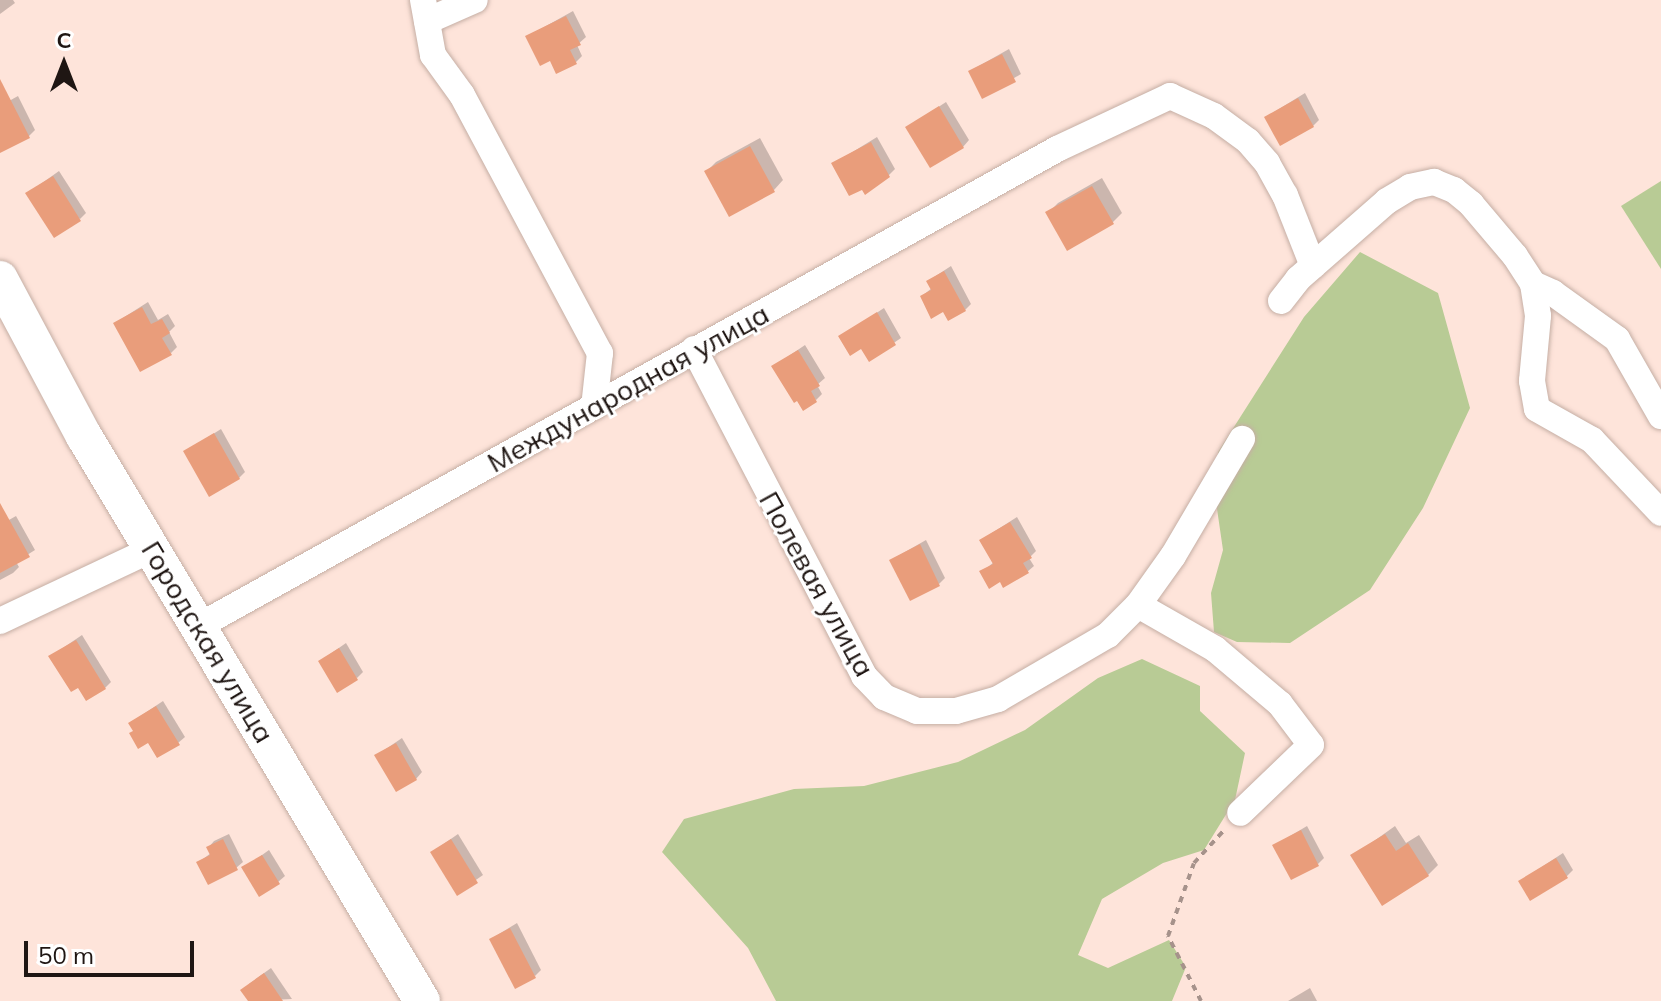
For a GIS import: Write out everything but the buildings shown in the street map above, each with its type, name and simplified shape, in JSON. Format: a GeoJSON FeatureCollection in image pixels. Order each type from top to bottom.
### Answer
{"type":"FeatureCollection","features":[{"type":"Feature","properties":{"kind":"main road","name":"Городская улица"},"geometry":{"type":"LineString","coordinates":[[0,279],[84,436],[422,1001]]}},
{"type":"Feature","properties":{"kind":"street"},"geometry":{"type":"LineString","coordinates":[[475,0],[425,10],[433,55],[462,95],[600,353],[594,407]]}},
{"type":"Feature","properties":{"kind":"street","name":"Международная улица"},"geometry":{"type":"LineString","coordinates":[[199,626],[1057,149],[1170,96],[1188,103],[1248,141],[1267,163],[1285,195],[1313,266]]}},
{"type":"Feature","properties":{"kind":"street"},"geometry":{"type":"LineString","coordinates":[[1281,301],[1313,266],[1387,201],[1410,187],[1434,182],[1454,190],[1471,204],[1515,256],[1533,284],[1538,316],[1532,381],[1537,409],[1592,440],[1661,513]]}},
{"type":"Feature","properties":{"kind":"street"},"geometry":{"type":"LineString","coordinates":[[1533,284],[1553,293],[1617,339],[1661,416]]}},
{"type":"Feature","properties":{"kind":"street","name":"Полевая улица"},"geometry":{"type":"LineString","coordinates":[[694,349],[864,676],[884,697],[917,711],[956,711],[998,699],[1108,635],[1138,605],[1173,556],[1242,439]]}},
{"type":"Feature","properties":{"kind":"street"},"geometry":{"type":"LineString","coordinates":[[0,621],[152,549]]}},
{"type":"Feature","properties":{"kind":"street"},"geometry":{"type":"LineString","coordinates":[[1138,605],[1215,649],[1280,704],[1311,745],[1240,813]]}},
{"type":"Feature","properties":{"kind":"path"},"geometry":{"type":"LineString","coordinates":[[1201,1001],[1168,936],[1194,863],[1240,813]]}},
{"type":"Feature","properties":{"kind":"green space"},"geometry":{"type":"Polygon","coordinates":[[[1661,181],[1661,269],[1621,206],[1661,181]]]}},
{"type":"Feature","properties":{"kind":"green space"},"geometry":{"type":"Polygon","coordinates":[[[1360,252],[1438,293],[1470,408],[1423,508],[1370,590],[1290,643],[1237,642],[1214,632],[1211,593],[1223,550],[1216,502],[1218,452],[1304,317],[1360,252]]]}},
{"type":"Feature","properties":{"kind":"green space"},"geometry":{"type":"Polygon","coordinates":[[[1142,659],[1200,686],[1200,711],[1245,753],[1235,800],[1204,850],[1163,863],[1102,899],[1078,955],[1108,968],[1169,940],[1186,967],[1172,1001],[776,1001],[748,948],[662,852],[684,819],[794,789],[864,786],[958,762],[1025,730],[1098,678],[1142,659]]]}}]}
